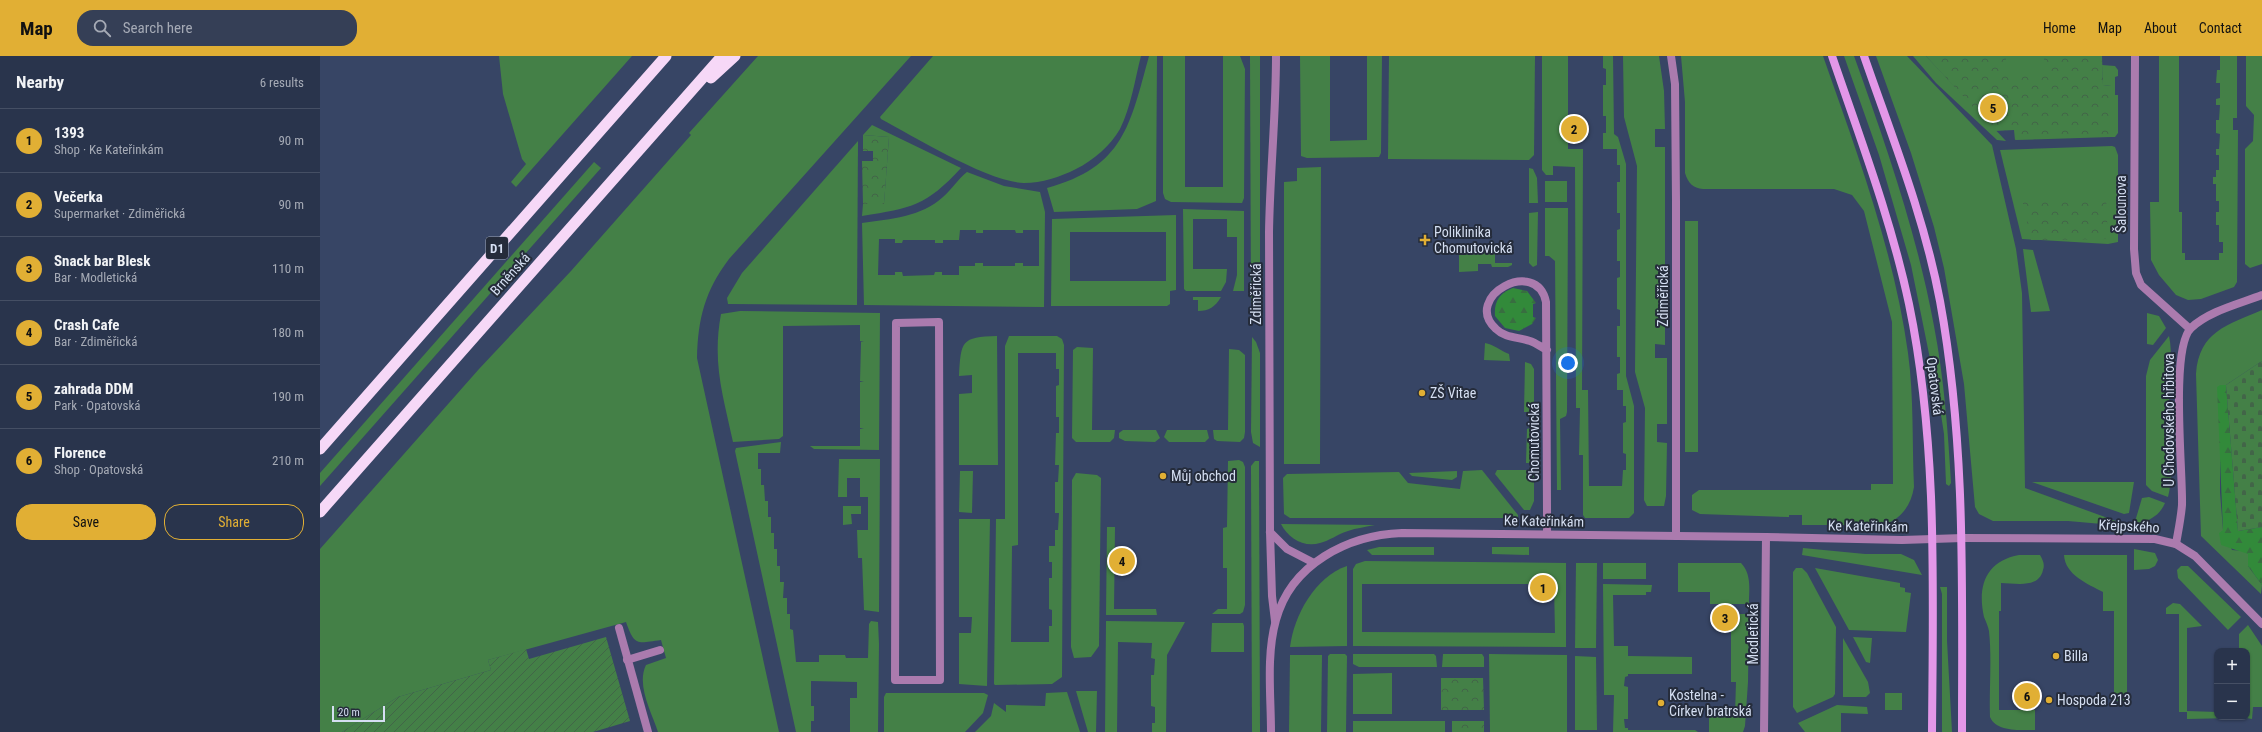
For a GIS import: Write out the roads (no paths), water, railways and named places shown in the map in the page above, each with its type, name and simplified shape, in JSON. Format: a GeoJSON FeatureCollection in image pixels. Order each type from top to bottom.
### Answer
{"type":"FeatureCollection","features":[{"type":"Feature","properties":{"kind":"highway","name":"D1"},"geometry":{"type":"LineString","coordinates":[[320,449],[666,56]]}},
{"type":"Feature","properties":{"kind":"highway","name":"Brněnská"},"geometry":{"type":"LineString","coordinates":[[320,512],[722,56]]}},
{"type":"Feature","properties":{"kind":"highway"},"geometry":{"type":"LineString","coordinates":[[668,118],[735,56]]}},
{"type":"Feature","properties":{"kind":"main road","name":"Opatovská"},"geometry":{"type":"LineString","coordinates":[[1832,56],[1886,215],[1909,304],[1926,419],[1932,539],[1932,732]]}},
{"type":"Feature","properties":{"kind":"main road","name":"Opatovská"},"geometry":{"type":"LineString","coordinates":[[1864,56],[1919,212],[1940,300],[1955,401],[1963,538],[1962,732]]}},
{"type":"Feature","properties":{"kind":"street","name":"Zdiměřická"},"geometry":{"type":"LineString","coordinates":[[1275,621],[1272,596],[1270,532],[1269,321],[1270,184],[1276,115],[1276,56]]}},
{"type":"Feature","properties":{"kind":"street","name":"Zdiměřická"},"geometry":{"type":"LineString","coordinates":[[1671,56],[1675,84],[1676,536]]}},
{"type":"Feature","properties":{"kind":"street","name":"Šalounova"},"geometry":{"type":"LineString","coordinates":[[2135,56],[2134,249],[2136,273],[2141,286],[2190,329]]}},
{"type":"Feature","properties":{"kind":"street","name":"Chomutovická"},"geometry":{"type":"LineString","coordinates":[[1547,350],[1530,341],[1503,335],[1493,326],[1488,316],[1489,306],[1492,297],[1502,286],[1515,282],[1536,286],[1544,294],[1546,302],[1547,350],[1547,533]]}},
{"type":"Feature","properties":{"kind":"street"},"geometry":{"type":"LineString","coordinates":[[2190,329],[2208,317],[2262,295]]}},
{"type":"Feature","properties":{"kind":"street"},"geometry":{"type":"LineString","coordinates":[[939,322],[940,680],[895,680],[896,323],[939,322]]}},
{"type":"Feature","properties":{"kind":"street","name":"U Chodovského hřbitova"},"geometry":{"type":"LineString","coordinates":[[2176,544],[2182,507],[2180,364],[2184,339],[2190,329]]}},
{"type":"Feature","properties":{"kind":"street"},"geometry":{"type":"LineString","coordinates":[[1270,532],[1287,549],[1314,564]]}},
{"type":"Feature","properties":{"kind":"street","name":"Ke Kateřinkám"},"geometry":{"type":"LineString","coordinates":[[1271,732],[1271,651],[1275,621],[1287,594],[1314,564],[1346,544],[1385,534],[1547,533],[1676,536],[1766,536],[1902,540],[1963,538]]}},
{"type":"Feature","properties":{"kind":"street","name":"Modletická"},"geometry":{"type":"LineString","coordinates":[[1764,732],[1766,536]]}},
{"type":"Feature","properties":{"kind":"street","name":"Křejpského"},"geometry":{"type":"LineString","coordinates":[[1963,538],[2130,538],[2155,539],[2176,544],[2195,556],[2262,624]]}},
{"type":"Feature","properties":{"kind":"street"},"geometry":{"type":"LineString","coordinates":[[618,628],[648,732]]}},
{"type":"Feature","properties":{"kind":"street"},"geometry":{"type":"LineString","coordinates":[[627,660],[660,650]]}},
{"type":"Feature","properties":{"kind":"place","name":"zahrada DDM"},"geometry":{"type":"Point","coordinates":[1993,108]}},
{"type":"Feature","properties":{"kind":"place","name":"Večerka"},"geometry":{"type":"Point","coordinates":[1574,129]}},
{"type":"Feature","properties":{"kind":"place","name":"Poliklinika Chomutovická"},"geometry":{"type":"Point","coordinates":[1425,240]}},
{"type":"Feature","properties":{"kind":"place","name":"ZŠ Vitae"},"geometry":{"type":"Point","coordinates":[1422,393]}},
{"type":"Feature","properties":{"kind":"place","name":"Můj obchod"},"geometry":{"type":"Point","coordinates":[1163,476]}},
{"type":"Feature","properties":{"kind":"place","name":"Crash Cafe"},"geometry":{"type":"Point","coordinates":[1122,561]}},
{"type":"Feature","properties":{"kind":"place","name":"1393"},"geometry":{"type":"Point","coordinates":[1543,588]}},
{"type":"Feature","properties":{"kind":"place","name":"Snack bar Blesk"},"geometry":{"type":"Point","coordinates":[1725,618]}},
{"type":"Feature","properties":{"kind":"place","name":"Billa"},"geometry":{"type":"Point","coordinates":[2056,656]}},
{"type":"Feature","properties":{"kind":"place","name":"Florence"},"geometry":{"type":"Point","coordinates":[2027,696]}},
{"type":"Feature","properties":{"kind":"place","name":"Hospoda 213"},"geometry":{"type":"Point","coordinates":[2049,700]}},
{"type":"Feature","properties":{"kind":"place","name":"Kostelna - Církev bratrská"},"geometry":{"type":"Point","coordinates":[1661,703]}}]}
